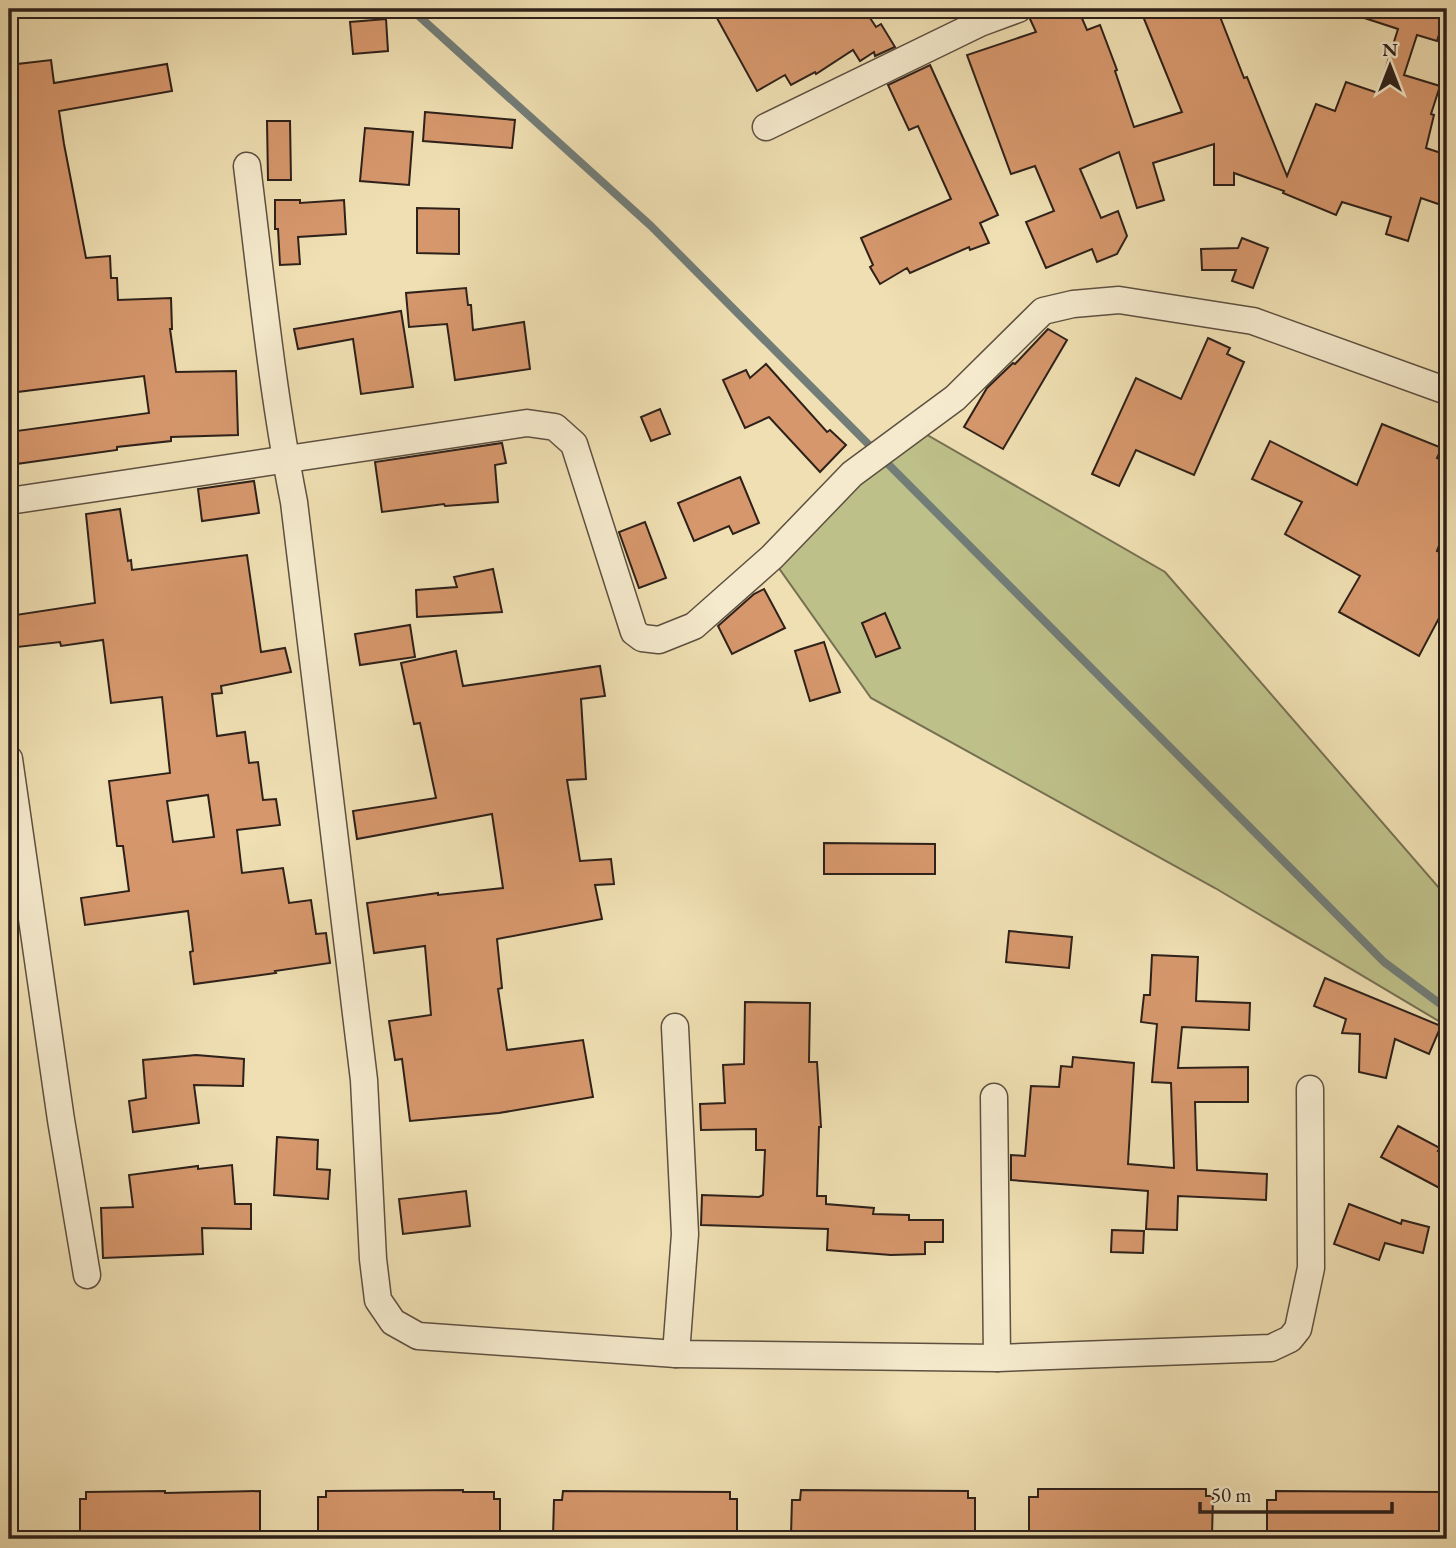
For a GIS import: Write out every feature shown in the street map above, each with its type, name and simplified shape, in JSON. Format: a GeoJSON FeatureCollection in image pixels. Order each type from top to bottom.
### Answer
{"type":"FeatureCollection","features":[{"type":"Feature","properties":{"kind":"street"},"geometry":{"type":"LineString","coordinates":[[766,127],[980,23],[1018,9]]}},
{"type":"Feature","properties":{"kind":"street"},"geometry":{"type":"LineString","coordinates":[[247,166],[294,502],[364,1080],[373,1259],[378,1300],[393,1322],[418,1336],[676,1354],[997,1358],[1271,1348],[1290,1339],[1298,1329],[1311,1268],[1310,1089]]}},
{"type":"Feature","properties":{"kind":"street"},"geometry":{"type":"LineString","coordinates":[[9,501],[527,423],[555,427],[574,444],[634,632],[642,638],[659,640],[694,626],[772,557],[852,474],[955,398],[1043,311],[1073,304],[1119,300],[1254,321],[1447,391]]}},
{"type":"Feature","properties":{"kind":"street"},"geometry":{"type":"LineString","coordinates":[[9,759],[61,1120],[87,1275]]}},
{"type":"Feature","properties":{"kind":"street"},"geometry":{"type":"LineString","coordinates":[[675,1027],[685,1234],[676,1354]]}},
{"type":"Feature","properties":{"kind":"street"},"geometry":{"type":"LineString","coordinates":[[994,1097],[997,1358]]}},
{"type":"Feature","properties":{"kind":"green space"},"geometry":{"type":"Polygon","coordinates":[[[903,421],[1165,572],[1447,897],[1447,1026],[1215,888],[871,698],[776,564],[903,421]]]}},
{"type":"Feature","properties":{"kind":"building"},"geometry":{"type":"Polygon","coordinates":[[[712,9],[864,9],[876,27],[881,24],[895,47],[875,56],[874,52],[860,61],[853,50],[816,74],[815,72],[791,85],[785,75],[757,91],[712,9]]]}},
{"type":"Feature","properties":{"kind":"building"},"geometry":{"type":"Polygon","coordinates":[[[1041,9],[1078,9],[1087,30],[1100,25],[1134,127],[1182,112],[1140,9],[1217,9],[1287,176],[1316,104],[1335,111],[1346,82],[1378,93],[1398,29],[1349,13],[1350,9],[1447,9],[1437,41],[1417,35],[1404,75],[1440,86],[1431,114],[1434,115],[1426,148],[1447,155],[1447,207],[1421,198],[1408,241],[1386,234],[1391,217],[1342,202],[1336,215],[1283,193],[1284,191],[1234,173],[1234,185],[1214,185],[1214,144],[1153,163],[1164,200],[1137,208],[1119,152],[1080,169],[1101,218],[1118,211],[1127,236],[1117,254],[1097,262],[1092,249],[1046,268],[1026,222],[1054,211],[1035,166],[1011,174],[967,55],[1036,32],[1030,19],[1033,12],[1041,9]]]}},
{"type":"Feature","properties":{"kind":"building"},"geometry":{"type":"Polygon","coordinates":[[[386,19],[388,51],[353,54],[350,22],[386,19]]]}},
{"type":"Feature","properties":{"kind":"building"},"geometry":{"type":"Polygon","coordinates":[[[51,60],[54,83],[167,64],[172,91],[59,111],[64,144],[86,258],[110,256],[111,278],[117,278],[118,300],[171,298],[170,329],[176,372],[236,371],[238,435],[171,437],[171,441],[9,465],[9,432],[149,413],[144,376],[9,393],[9,129],[12,129],[9,65],[51,60]]]}},
{"type":"Feature","properties":{"kind":"building"},"geometry":{"type":"Polygon","coordinates":[[[930,65],[998,215],[980,223],[989,243],[970,250],[969,247],[910,273],[907,268],[880,284],[870,267],[873,265],[861,238],[951,199],[918,126],[909,130],[888,85],[930,65]]]}},
{"type":"Feature","properties":{"kind":"building"},"geometry":{"type":"Polygon","coordinates":[[[425,112],[515,120],[512,148],[423,141],[425,112]]]}},
{"type":"Feature","properties":{"kind":"building"},"geometry":{"type":"Polygon","coordinates":[[[267,121],[290,121],[291,180],[268,180],[267,121]]]}},
{"type":"Feature","properties":{"kind":"building"},"geometry":{"type":"Polygon","coordinates":[[[365,128],[413,132],[409,185],[360,181],[365,128]]]}},
{"type":"Feature","properties":{"kind":"building"},"geometry":{"type":"Polygon","coordinates":[[[275,200],[300,200],[300,203],[344,200],[346,234],[298,237],[300,264],[280,265],[278,229],[275,229],[275,200]]]}},
{"type":"Feature","properties":{"kind":"building"},"geometry":{"type":"Polygon","coordinates":[[[417,208],[459,209],[459,254],[417,253],[417,208]]]}},
{"type":"Feature","properties":{"kind":"building"},"geometry":{"type":"Polygon","coordinates":[[[1242,238],[1268,248],[1253,288],[1232,281],[1236,270],[1202,270],[1201,249],[1238,248],[1242,238]]]}},
{"type":"Feature","properties":{"kind":"building"},"geometry":{"type":"Polygon","coordinates":[[[466,288],[468,305],[471,305],[473,330],[524,322],[530,369],[455,380],[447,324],[409,327],[406,293],[466,288]]]}},
{"type":"Feature","properties":{"kind":"building"},"geometry":{"type":"Polygon","coordinates":[[[401,311],[413,387],[361,394],[353,339],[298,349],[294,329],[401,311]]]}},
{"type":"Feature","properties":{"kind":"building"},"geometry":{"type":"Polygon","coordinates":[[[1048,329],[1067,340],[1003,449],[964,427],[987,388],[1015,364],[1048,329]]]}},
{"type":"Feature","properties":{"kind":"building"},"geometry":{"type":"Polygon","coordinates":[[[1208,338],[1230,348],[1227,354],[1244,362],[1194,475],[1136,450],[1119,486],[1092,474],[1136,378],[1181,399],[1208,338]]]}},
{"type":"Feature","properties":{"kind":"building"},"geometry":{"type":"Polygon","coordinates":[[[766,364],[827,432],[830,430],[846,445],[820,472],[769,417],[745,428],[723,380],[746,370],[750,378],[766,364]]]}},
{"type":"Feature","properties":{"kind":"building"},"geometry":{"type":"Polygon","coordinates":[[[660,409],[670,434],[651,441],[641,417],[660,409]]]}},
{"type":"Feature","properties":{"kind":"building"},"geometry":{"type":"Polygon","coordinates":[[[1382,424],[1442,448],[1437,458],[1447,462],[1447,525],[1437,551],[1447,555],[1447,603],[1419,656],[1339,612],[1360,576],[1285,534],[1302,502],[1252,479],[1270,441],[1357,485],[1382,424]]]}},
{"type":"Feature","properties":{"kind":"building"},"geometry":{"type":"Polygon","coordinates":[[[502,443],[506,463],[495,465],[498,502],[444,504],[382,512],[375,462],[502,443]]]}},
{"type":"Feature","properties":{"kind":"building"},"geometry":{"type":"Polygon","coordinates":[[[740,477],[759,523],[733,534],[729,526],[694,541],[678,503],[740,477]]]}},
{"type":"Feature","properties":{"kind":"building"},"geometry":{"type":"Polygon","coordinates":[[[254,481],[259,513],[202,521],[198,489],[254,481]]]}},
{"type":"Feature","properties":{"kind":"building"},"geometry":{"type":"Polygon","coordinates":[[[120,509],[128,561],[131,560],[132,570],[247,555],[261,652],[285,648],[291,672],[221,686],[222,693],[212,694],[217,736],[245,732],[249,763],[258,762],[263,800],[276,799],[280,825],[237,830],[242,873],[283,868],[289,903],[311,900],[316,934],[326,933],[330,963],[194,984],[188,911],[85,925],[81,898],[129,891],[123,846],[117,846],[109,781],[170,773],[162,697],[111,703],[103,640],[61,646],[60,642],[9,648],[9,616],[95,603],[86,514],[120,509]],[[208,795],[167,801],[173,842],[214,837],[208,795]]]}},
{"type":"Feature","properties":{"kind":"building"},"geometry":{"type":"Polygon","coordinates":[[[645,522],[666,578],[639,588],[619,532],[645,522]]]}},
{"type":"Feature","properties":{"kind":"building"},"geometry":{"type":"Polygon","coordinates":[[[493,569],[502,612],[417,617],[416,590],[457,587],[454,577],[493,569]]]}},
{"type":"Feature","properties":{"kind":"building"},"geometry":{"type":"Polygon","coordinates":[[[764,589],[785,628],[732,654],[718,626],[754,594],[764,589]]]}},
{"type":"Feature","properties":{"kind":"building"},"geometry":{"type":"Polygon","coordinates":[[[885,613],[900,648],[876,657],[862,623],[885,613]]]}},
{"type":"Feature","properties":{"kind":"building"},"geometry":{"type":"Polygon","coordinates":[[[410,625],[415,657],[360,665],[355,634],[410,625]]]}},
{"type":"Feature","properties":{"kind":"building"},"geometry":{"type":"Polygon","coordinates":[[[824,642],[840,692],[810,701],[795,651],[824,642]]]}},
{"type":"Feature","properties":{"kind":"building"},"geometry":{"type":"Polygon","coordinates":[[[456,651],[463,686],[600,666],[605,696],[581,699],[586,779],[567,780],[580,861],[611,859],[614,884],[595,885],[602,919],[497,939],[502,988],[498,989],[507,1050],[583,1040],[593,1097],[499,1113],[410,1121],[402,1059],[395,1060],[389,1021],[431,1015],[425,946],[374,953],[367,903],[438,893],[503,888],[492,814],[357,839],[353,811],[436,798],[420,723],[414,724],[401,663],[456,651]]]}},
{"type":"Feature","properties":{"kind":"building"},"geometry":{"type":"Polygon","coordinates":[[[824,843],[935,844],[935,874],[824,874],[824,843]]]}},
{"type":"Feature","properties":{"kind":"building"},"geometry":{"type":"Polygon","coordinates":[[[1009,931],[1072,937],[1069,968],[1006,962],[1009,931]]]}},
{"type":"Feature","properties":{"kind":"building"},"geometry":{"type":"Polygon","coordinates":[[[1152,955],[1198,957],[1196,1001],[1250,1003],[1249,1030],[1182,1027],[1178,1068],[1248,1067],[1248,1102],[1195,1102],[1197,1170],[1267,1174],[1266,1200],[1178,1196],[1177,1230],[1146,1229],[1148,1191],[1011,1180],[1011,1155],[1025,1156],[1031,1086],[1059,1087],[1061,1066],[1072,1067],[1073,1057],[1134,1063],[1128,1164],[1174,1168],[1171,1083],[1152,1082],[1157,1024],[1141,1022],[1144,995],[1150,995],[1152,955]]]}},
{"type":"Feature","properties":{"kind":"building"},"geometry":{"type":"Polygon","coordinates":[[[1325,978],[1441,1026],[1429,1054],[1395,1039],[1386,1078],[1359,1072],[1360,1034],[1342,1033],[1346,1019],[1314,1006],[1325,978]]]}},
{"type":"Feature","properties":{"kind":"building"},"geometry":{"type":"Polygon","coordinates":[[[745,1002],[810,1003],[809,1062],[817,1062],[821,1127],[817,1196],[826,1196],[826,1204],[874,1208],[873,1214],[909,1215],[909,1220],[943,1220],[943,1242],[925,1242],[925,1254],[891,1255],[827,1250],[828,1229],[701,1225],[702,1195],[763,1195],[765,1150],[756,1150],[756,1129],[701,1130],[700,1104],[725,1103],[723,1065],[744,1064],[745,1002]]]}},
{"type":"Feature","properties":{"kind":"building"},"geometry":{"type":"Polygon","coordinates":[[[196,1055],[244,1059],[243,1086],[194,1085],[199,1123],[133,1132],[129,1101],[146,1098],[143,1060],[196,1055]]]}},
{"type":"Feature","properties":{"kind":"building"},"geometry":{"type":"Polygon","coordinates":[[[1398,1126],[1440,1148],[1438,1151],[1447,1155],[1447,1192],[1381,1157],[1398,1126]]]}},
{"type":"Feature","properties":{"kind":"building"},"geometry":{"type":"Polygon","coordinates":[[[277,1137],[318,1140],[317,1169],[330,1170],[328,1199],[274,1195],[277,1137]]]}},
{"type":"Feature","properties":{"kind":"building"},"geometry":{"type":"Polygon","coordinates":[[[232,1165],[235,1204],[251,1204],[251,1229],[202,1228],[203,1254],[103,1258],[101,1208],[133,1207],[129,1175],[198,1166],[198,1169],[232,1165]]]}},
{"type":"Feature","properties":{"kind":"building"},"geometry":{"type":"Polygon","coordinates":[[[466,1191],[470,1226],[403,1234],[399,1199],[466,1191]]]}},
{"type":"Feature","properties":{"kind":"building"},"geometry":{"type":"Polygon","coordinates":[[[1349,1204],[1401,1224],[1402,1220],[1429,1227],[1423,1253],[1385,1243],[1379,1260],[1334,1244],[1349,1204]]]}},
{"type":"Feature","properties":{"kind":"building"},"geometry":{"type":"Polygon","coordinates":[[[1112,1230],[1144,1231],[1143,1253],[1111,1252],[1112,1230]]]}},
{"type":"Feature","properties":{"kind":"building"},"geometry":{"type":"Polygon","coordinates":[[[1038,1489],[1206,1489],[1206,1496],[1213,1496],[1212,1536],[1029,1534],[1029,1497],[1038,1497],[1038,1489]]]}},
{"type":"Feature","properties":{"kind":"building"},"geometry":{"type":"Polygon","coordinates":[[[801,1490],[968,1491],[968,1498],[975,1498],[975,1538],[791,1535],[792,1500],[800,1500],[801,1490]]]}},
{"type":"Feature","properties":{"kind":"building"},"geometry":{"type":"Polygon","coordinates":[[[260,1491],[260,1534],[80,1536],[80,1499],[86,1499],[86,1492],[260,1491]]]}},
{"type":"Feature","properties":{"kind":"building"},"geometry":{"type":"Polygon","coordinates":[[[326,1491],[494,1492],[494,1499],[500,1499],[500,1536],[318,1538],[318,1497],[326,1497],[326,1491]]]}},
{"type":"Feature","properties":{"kind":"building"},"geometry":{"type":"Polygon","coordinates":[[[563,1491],[730,1492],[730,1499],[737,1499],[737,1539],[553,1536],[554,1500],[562,1500],[563,1491]]]}},
{"type":"Feature","properties":{"kind":"building"},"geometry":{"type":"Polygon","coordinates":[[[1276,1491],[1444,1492],[1443,1499],[1447,1499],[1447,1539],[1267,1536],[1267,1500],[1276,1500],[1276,1491]]]}},
{"type":"Feature","properties":{"kind":"waterway"},"geometry":{"type":"LineString","coordinates":[[411,9],[651,226],[1384,962],[1447,1009]]}}]}
